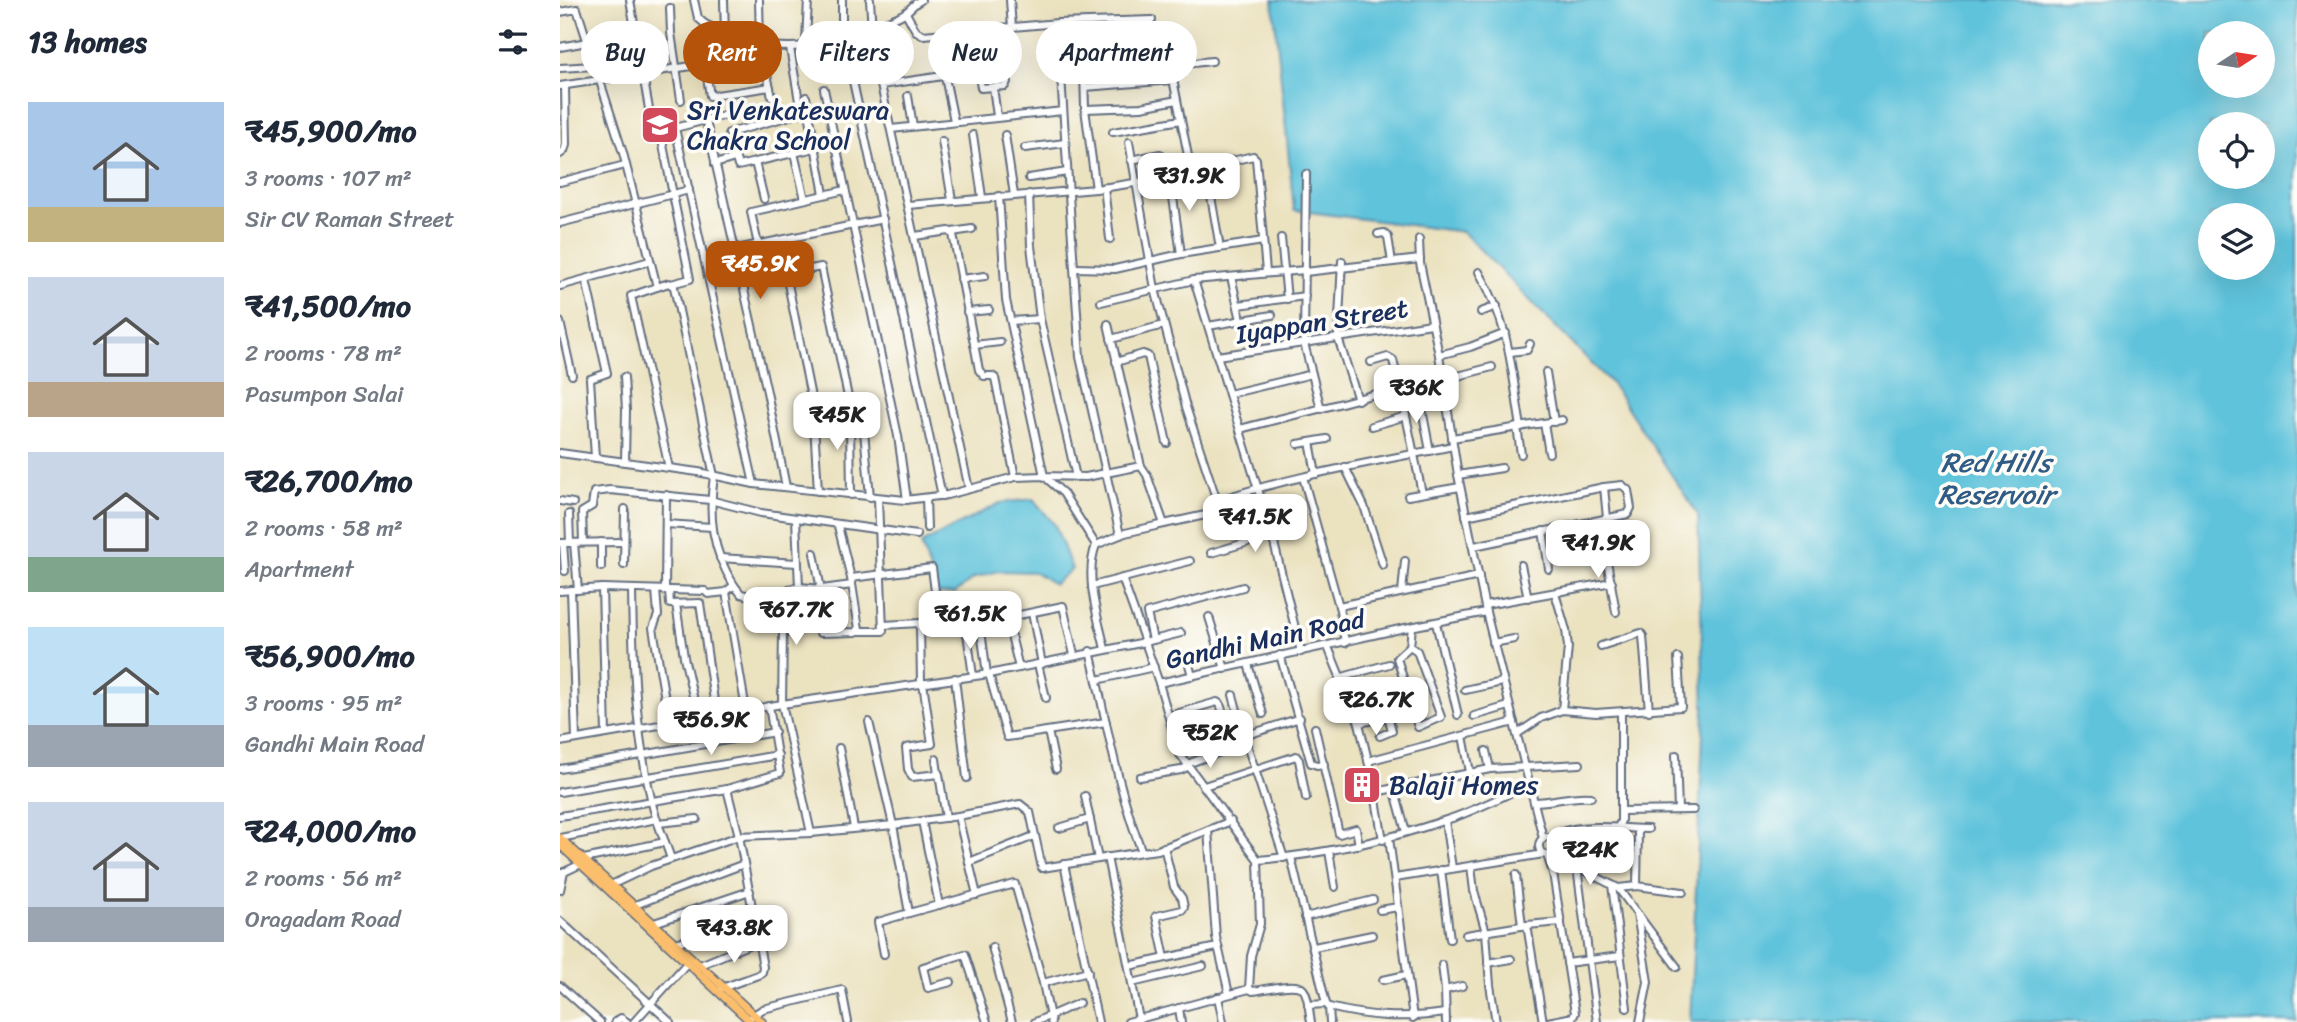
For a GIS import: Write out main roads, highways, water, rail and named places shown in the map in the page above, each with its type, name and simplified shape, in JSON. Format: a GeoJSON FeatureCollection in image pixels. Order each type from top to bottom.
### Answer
{"type":"FeatureCollection","features":[{"type":"Feature","properties":{"kind":"main road"},"geometry":{"type":"LineString","coordinates":[[560,838],[582,861]]}},
{"type":"Feature","properties":{"kind":"main road"},"geometry":{"type":"LineString","coordinates":[[560,845],[635,905],[700,965],[721,990]]}},
{"type":"Feature","properties":{"kind":"main road"},"geometry":{"type":"LineString","coordinates":[[611,886],[687,963],[751,1018],[762,1022]]}},
{"type":"Feature","properties":{"kind":"water","name":"Red Hills Reservoir"},"geometry":{"type":"Polygon","coordinates":[[[1273,0],[2297,0],[2297,1022],[1690,1022],[1704,710],[1698,515],[1611,383],[1463,232],[1294,210],[1273,0]]]}},
{"type":"Feature","properties":{"kind":"water"},"geometry":{"type":"Polygon","coordinates":[[[1033,499],[1055,525],[1072,569],[1054,584],[1035,572],[998,571],[974,578],[955,593],[938,594],[921,544],[1000,503],[1033,499]]]}},
{"type":"Feature","properties":{"kind":"place","name":"Sri Venkateswara Chakra School"},"geometry":{"type":"Point","coordinates":[660,125]}},
{"type":"Feature","properties":{"kind":"place","name":"Balaji Homes"},"geometry":{"type":"Point","coordinates":[1362,785]}}]}
